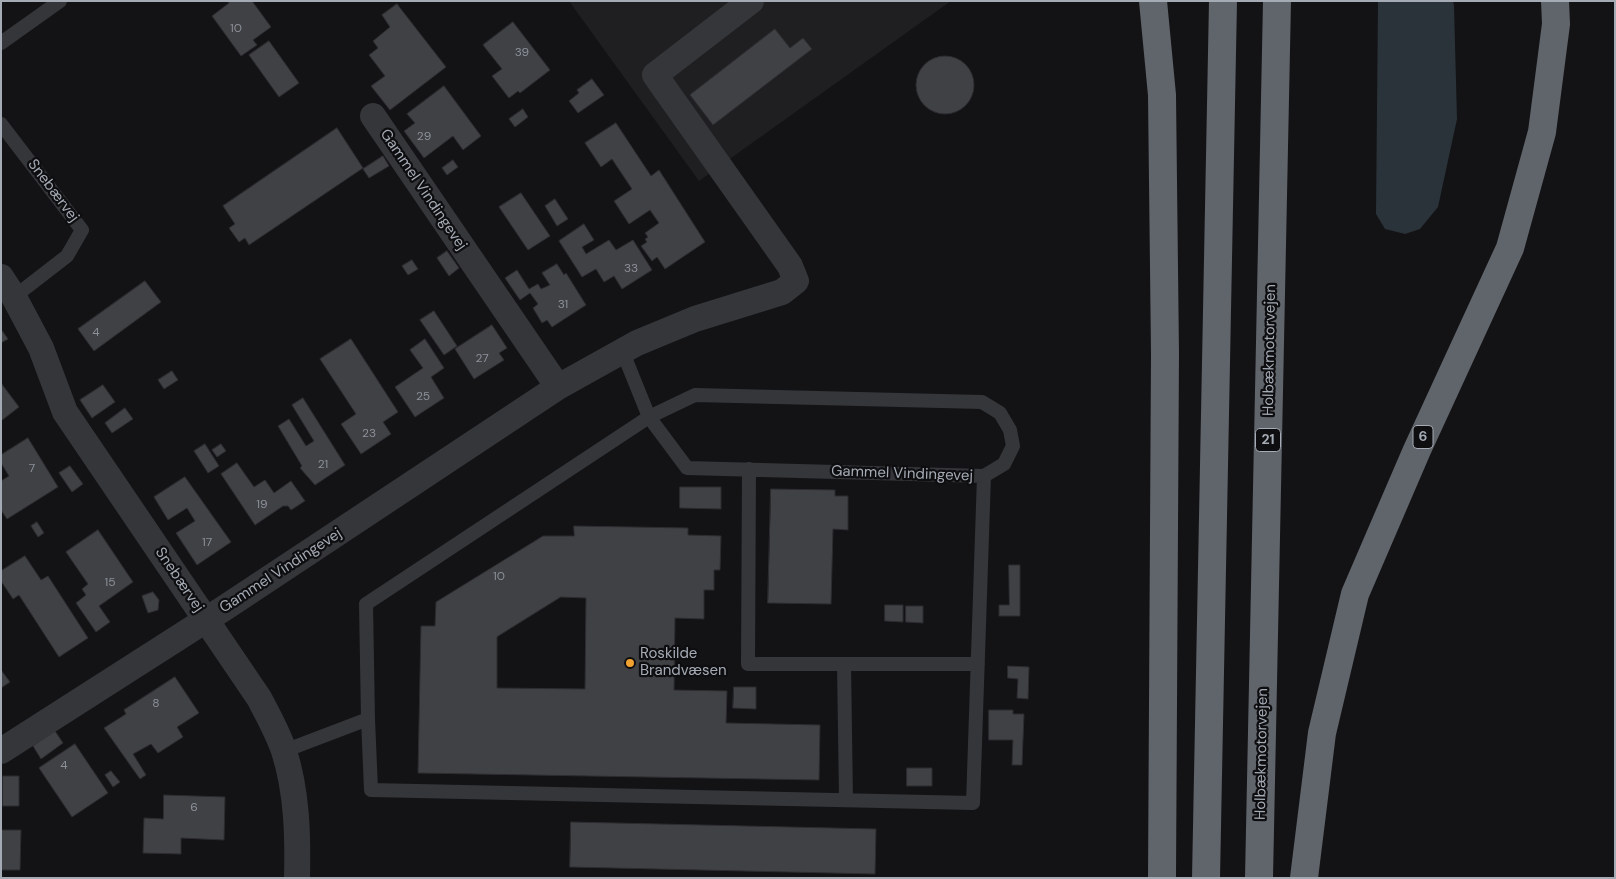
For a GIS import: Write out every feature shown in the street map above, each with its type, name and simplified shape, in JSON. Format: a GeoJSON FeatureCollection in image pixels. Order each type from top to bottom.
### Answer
{"type":"FeatureCollection","features":[{"type":"Feature","properties":{"kind":"highway"},"geometry":{"type":"LineString","coordinates":[[1153,1],[1162,95],[1164,354],[1162,878]]}},
{"type":"Feature","properties":{"kind":"highway"},"geometry":{"type":"LineString","coordinates":[[1206,878],[1223,1]]}},
{"type":"Feature","properties":{"kind":"highway","name":"Holbækmotorvejen"},"geometry":{"type":"LineString","coordinates":[[1259,878],[1278,1]]}},
{"type":"Feature","properties":{"kind":"highway","name":"6"},"geometry":{"type":"LineString","coordinates":[[1304,878],[1322,733],[1355,594],[1417,450],[1510,248],[1542,132],[1556,24],[1555,1]]}},
{"type":"Feature","properties":{"kind":"street","name":"Gammel Vindingevej"},"geometry":{"type":"LineString","coordinates":[[1,751],[206,620],[558,387],[622,350],[695,319],[782,292],[796,281],[790,266],[654,75],[751,1]]}},
{"type":"Feature","properties":{"kind":"street","name":"Gammel Vindingevej"},"geometry":{"type":"LineString","coordinates":[[373,116],[558,387]]}},
{"type":"Feature","properties":{"kind":"street","name":"Snebærvej"},"geometry":{"type":"LineString","coordinates":[[8,287],[41,348],[65,412],[259,698],[284,751],[295,807],[298,835],[297,878]]}},
{"type":"Feature","properties":{"kind":"lane"},"geometry":{"type":"LineString","coordinates":[[1,43],[60,1]]}},
{"type":"Feature","properties":{"kind":"lane","name":"Snebærvej"},"geometry":{"type":"LineString","coordinates":[[1,124],[82,230],[67,256],[8,287]]}},
{"type":"Feature","properties":{"kind":"lane","name":"Gammel Vindingevej"},"geometry":{"type":"LineString","coordinates":[[622,350],[649,417],[687,468],[984,476],[1004,464],[1013,446],[1010,430],[1000,413],[982,402],[696,395],[649,417]]}},
{"type":"Feature","properties":{"kind":"lane"},"geometry":{"type":"LineString","coordinates":[[649,417],[366,604],[371,790],[973,803],[984,476]]}},
{"type":"Feature","properties":{"kind":"lane"},"geometry":{"type":"LineString","coordinates":[[749,470],[748,664],[978,664]]}},
{"type":"Feature","properties":{"kind":"lane"},"geometry":{"type":"LineString","coordinates":[[844,664],[846,800]]}},
{"type":"Feature","properties":{"kind":"lane"},"geometry":{"type":"LineString","coordinates":[[284,751],[368,718]]}},
{"type":"Feature","properties":{"kind":"shaded area"},"geometry":{"type":"Polygon","coordinates":[[[569,1],[951,1],[699,181],[569,1]]]}},
{"type":"Feature","properties":{"kind":"shaded area"},"geometry":{"type":"Polygon","coordinates":[[[1378,1],[1453,1],[1454,6],[1457,119],[1438,207],[1420,229],[1405,234],[1385,229],[1376,214],[1378,1]]]}},
{"type":"Feature","properties":{"kind":"building"},"geometry":{"type":"Polygon","coordinates":[[[227,1],[252,1],[271,27],[253,40],[257,45],[241,56],[212,16],[229,3],[227,1]]]}},
{"type":"Feature","properties":{"kind":"building"},"geometry":{"type":"Polygon","coordinates":[[[397,4],[446,67],[390,110],[371,86],[385,76],[369,55],[378,48],[373,41],[390,27],[382,15],[397,4]]]}},
{"type":"Feature","properties":{"kind":"building"},"geometry":{"type":"Polygon","coordinates":[[[513,22],[550,70],[520,93],[518,91],[509,98],[492,76],[502,69],[483,45],[513,22]]]}},
{"type":"Feature","properties":{"kind":"building"},"geometry":{"type":"Polygon","coordinates":[[[775,29],[790,48],[803,38],[812,49],[713,125],[690,95],[775,29]]]}},
{"type":"Feature","properties":{"kind":"building"},"geometry":{"type":"Polygon","coordinates":[[[269,41],[299,83],[279,97],[249,55],[269,41]]]}},
{"type":"Feature","properties":{"kind":"building"},"geometry":{"type":"Polygon","coordinates":[[[945,56],[956,58],[969,69],[974,85],[972,96],[961,109],[945,114],[934,112],[921,101],[916,85],[918,74],[929,61],[945,56]]]}},
{"type":"Feature","properties":{"kind":"building"},"geometry":{"type":"Polygon","coordinates":[[[592,79],[604,95],[578,113],[569,101],[579,93],[577,90],[592,79]]]}},
{"type":"Feature","properties":{"kind":"building"},"geometry":{"type":"Polygon","coordinates":[[[444,86],[481,136],[463,150],[453,136],[424,158],[404,131],[415,123],[407,114],[444,86]]]}},
{"type":"Feature","properties":{"kind":"building"},"geometry":{"type":"Polygon","coordinates":[[[523,109],[528,117],[515,127],[509,119],[523,109]]]}},
{"type":"Feature","properties":{"kind":"building"},"geometry":{"type":"Polygon","coordinates":[[[616,123],[651,176],[659,170],[705,242],[665,269],[657,257],[652,261],[641,246],[647,242],[645,239],[648,237],[645,233],[659,223],[650,210],[629,224],[614,201],[632,189],[612,159],[601,167],[585,143],[616,123]]]}},
{"type":"Feature","properties":{"kind":"building"},"geometry":{"type":"Polygon","coordinates":[[[337,128],[363,168],[249,245],[245,238],[239,242],[229,228],[235,224],[223,206],[337,128]]]}},
{"type":"Feature","properties":{"kind":"building"},"geometry":{"type":"Polygon","coordinates":[[[383,156],[389,166],[369,178],[363,169],[383,156]]]}},
{"type":"Feature","properties":{"kind":"building"},"geometry":{"type":"Polygon","coordinates":[[[453,160],[458,167],[447,175],[442,168],[453,160]]]}},
{"type":"Feature","properties":{"kind":"building"},"geometry":{"type":"Polygon","coordinates":[[[521,193],[550,236],[528,250],[499,207],[521,193]]]}},
{"type":"Feature","properties":{"kind":"building"},"geometry":{"type":"Polygon","coordinates":[[[555,199],[568,219],[557,226],[545,206],[555,199]]]}},
{"type":"Feature","properties":{"kind":"building"},"geometry":{"type":"Polygon","coordinates":[[[584,224],[594,240],[582,247],[586,254],[609,240],[616,250],[633,240],[652,270],[622,289],[614,276],[604,282],[596,269],[582,277],[559,241],[584,224]]]}},
{"type":"Feature","properties":{"kind":"building"},"geometry":{"type":"Polygon","coordinates":[[[447,251],[459,268],[449,276],[437,258],[447,251]]]}},
{"type":"Feature","properties":{"kind":"building"},"geometry":{"type":"Polygon","coordinates":[[[412,260],[418,269],[408,275],[402,266],[412,260]]]}},
{"type":"Feature","properties":{"kind":"building"},"geometry":{"type":"Polygon","coordinates":[[[557,264],[564,275],[566,273],[586,305],[552,327],[547,320],[542,323],[533,308],[538,304],[530,293],[520,300],[505,278],[517,270],[529,289],[538,284],[541,289],[550,285],[542,273],[557,264]]]}},
{"type":"Feature","properties":{"kind":"building"},"geometry":{"type":"Polygon","coordinates":[[[145,281],[161,302],[94,351],[78,329],[145,281]]]}},
{"type":"Feature","properties":{"kind":"building"},"geometry":{"type":"Polygon","coordinates":[[[434,311],[457,346],[444,355],[420,320],[434,311]]]}},
{"type":"Feature","properties":{"kind":"building"},"geometry":{"type":"Polygon","coordinates":[[[492,325],[507,348],[499,353],[504,360],[474,379],[455,349],[492,325]]]}},
{"type":"Feature","properties":{"kind":"building"},"geometry":{"type":"Polygon","coordinates":[[[1,329],[8,339],[1,343],[1,329]]]}},
{"type":"Feature","properties":{"kind":"building"},"geometry":{"type":"Polygon","coordinates":[[[351,339],[398,412],[383,422],[391,434],[361,454],[341,424],[356,414],[320,359],[351,339]]]}},
{"type":"Feature","properties":{"kind":"building"},"geometry":{"type":"Polygon","coordinates":[[[425,339],[444,368],[431,377],[444,398],[415,417],[395,387],[423,368],[410,350],[425,339]]]}},
{"type":"Feature","properties":{"kind":"building"},"geometry":{"type":"Polygon","coordinates":[[[172,371],[178,380],[164,389],[158,380],[172,371]]]}},
{"type":"Feature","properties":{"kind":"building"},"geometry":{"type":"Polygon","coordinates":[[[1,383],[19,407],[1,421],[1,383]]]}},
{"type":"Feature","properties":{"kind":"building"},"geometry":{"type":"Polygon","coordinates":[[[103,385],[115,402],[92,418],[80,400],[103,385]]]}},
{"type":"Feature","properties":{"kind":"building"},"geometry":{"type":"Polygon","coordinates":[[[303,398],[345,465],[315,485],[300,468],[302,466],[278,426],[289,419],[306,446],[314,441],[292,405],[303,398]]]}},
{"type":"Feature","properties":{"kind":"building"},"geometry":{"type":"Polygon","coordinates":[[[125,408],[133,419],[112,433],[105,423],[125,408]]]}},
{"type":"Feature","properties":{"kind":"building"},"geometry":{"type":"Polygon","coordinates":[[[28,438],[58,487],[7,519],[1,510],[1,481],[9,476],[1,463],[1,455],[28,438]]]}},
{"type":"Feature","properties":{"kind":"building"},"geometry":{"type":"Polygon","coordinates":[[[205,444],[219,466],[208,473],[194,451],[205,444]]]}},
{"type":"Feature","properties":{"kind":"building"},"geometry":{"type":"Polygon","coordinates":[[[221,444],[226,451],[217,457],[212,450],[221,444]]]}},
{"type":"Feature","properties":{"kind":"building"},"geometry":{"type":"Polygon","coordinates":[[[237,463],[254,487],[265,480],[274,493],[291,481],[305,501],[291,510],[288,506],[283,506],[255,525],[221,474],[237,463]]]}},
{"type":"Feature","properties":{"kind":"building"},"geometry":{"type":"Polygon","coordinates":[[[70,466],[83,484],[72,492],[59,473],[70,466]]]}},
{"type":"Feature","properties":{"kind":"building"},"geometry":{"type":"Polygon","coordinates":[[[185,477],[231,542],[197,565],[176,533],[195,521],[187,508],[168,520],[154,497],[185,477]]]}},
{"type":"Feature","properties":{"kind":"building"},"geometry":{"type":"Polygon","coordinates":[[[680,487],[721,487],[721,509],[680,508],[680,487]]]}},
{"type":"Feature","properties":{"kind":"building"},"geometry":{"type":"Polygon","coordinates":[[[771,489],[835,490],[835,496],[848,496],[848,530],[833,529],[831,604],[768,603],[771,489]]]}},
{"type":"Feature","properties":{"kind":"building"},"geometry":{"type":"Polygon","coordinates":[[[37,522],[44,533],[38,537],[31,526],[37,522]]]}},
{"type":"Feature","properties":{"kind":"building","name":"Roskilde Brandvæsen"},"geometry":{"type":"Polygon","coordinates":[[[574,526],[688,528],[688,535],[721,536],[720,570],[714,570],[714,590],[704,590],[704,619],[675,618],[674,690],[727,691],[726,723],[820,725],[819,780],[418,773],[421,626],[435,626],[436,602],[543,536],[574,536],[574,526]],[[561,597],[497,637],[497,688],[585,689],[586,598],[561,597]]]}},
{"type":"Feature","properties":{"kind":"building"},"geometry":{"type":"Polygon","coordinates":[[[98,530],[133,582],[99,606],[110,622],[96,632],[76,603],[86,595],[82,589],[88,584],[66,552],[98,530]]]}},
{"type":"Feature","properties":{"kind":"building"},"geometry":{"type":"Polygon","coordinates":[[[25,556],[41,580],[48,576],[88,638],[59,657],[19,595],[13,599],[1,581],[1,571],[25,556]]]}},
{"type":"Feature","properties":{"kind":"building"},"geometry":{"type":"Polygon","coordinates":[[[1009,565],[1020,565],[1020,616],[999,616],[999,605],[1009,605],[1009,565]]]}},
{"type":"Feature","properties":{"kind":"building"},"geometry":{"type":"Polygon","coordinates":[[[153,592],[159,600],[158,610],[148,613],[142,596],[153,592]]]}},
{"type":"Feature","properties":{"kind":"building"},"geometry":{"type":"Polygon","coordinates":[[[885,605],[903,605],[903,622],[885,621],[885,605]]]}},
{"type":"Feature","properties":{"kind":"building"},"geometry":{"type":"Polygon","coordinates":[[[906,606],[923,606],[923,623],[906,622],[906,606]]]}},
{"type":"Feature","properties":{"kind":"building"},"geometry":{"type":"Polygon","coordinates":[[[1008,666],[1029,667],[1028,699],[1017,698],[1018,679],[1008,678],[1008,666]]]}},
{"type":"Feature","properties":{"kind":"building"},"geometry":{"type":"Polygon","coordinates":[[[1,670],[10,682],[1,688],[1,670]]]}},
{"type":"Feature","properties":{"kind":"building"},"geometry":{"type":"Polygon","coordinates":[[[175,677],[199,713],[177,727],[183,737],[158,753],[151,744],[133,754],[146,775],[140,779],[104,728],[126,714],[124,710],[175,677]]]}},
{"type":"Feature","properties":{"kind":"building"},"geometry":{"type":"Polygon","coordinates":[[[734,687],[756,687],[756,709],[733,708],[734,687]]]}},
{"type":"Feature","properties":{"kind":"building"},"geometry":{"type":"Polygon","coordinates":[[[989,710],[1013,710],[1013,714],[1024,714],[1022,765],[1012,765],[1013,740],[989,740],[989,710]]]}},
{"type":"Feature","properties":{"kind":"building"},"geometry":{"type":"Polygon","coordinates":[[[55,731],[63,743],[41,759],[33,746],[55,731]]]}},
{"type":"Feature","properties":{"kind":"building"},"geometry":{"type":"Polygon","coordinates":[[[75,744],[108,793],[72,817],[39,768],[75,744]]]}},
{"type":"Feature","properties":{"kind":"building"},"geometry":{"type":"Polygon","coordinates":[[[907,768],[932,768],[932,786],[907,786],[907,768]]]}},
{"type":"Feature","properties":{"kind":"building"},"geometry":{"type":"Polygon","coordinates":[[[111,771],[120,782],[113,787],[105,775],[111,771]]]}},
{"type":"Feature","properties":{"kind":"building"},"geometry":{"type":"Polygon","coordinates":[[[3,776],[19,776],[19,806],[3,806],[3,776]]]}},
{"type":"Feature","properties":{"kind":"building"},"geometry":{"type":"Polygon","coordinates":[[[164,795],[225,797],[224,840],[181,838],[181,854],[143,853],[144,818],[163,819],[164,795]]]}},
{"type":"Feature","properties":{"kind":"building"},"geometry":{"type":"Polygon","coordinates":[[[571,822],[876,829],[875,874],[570,867],[571,822]]]}},
{"type":"Feature","properties":{"kind":"building"},"geometry":{"type":"Polygon","coordinates":[[[1,830],[21,830],[20,870],[1,870],[1,830]]]}},
{"type":"Feature","properties":{"kind":"place","name":"Roskilde Brandvæsen"},"geometry":{"type":"Point","coordinates":[630,663]}}]}
